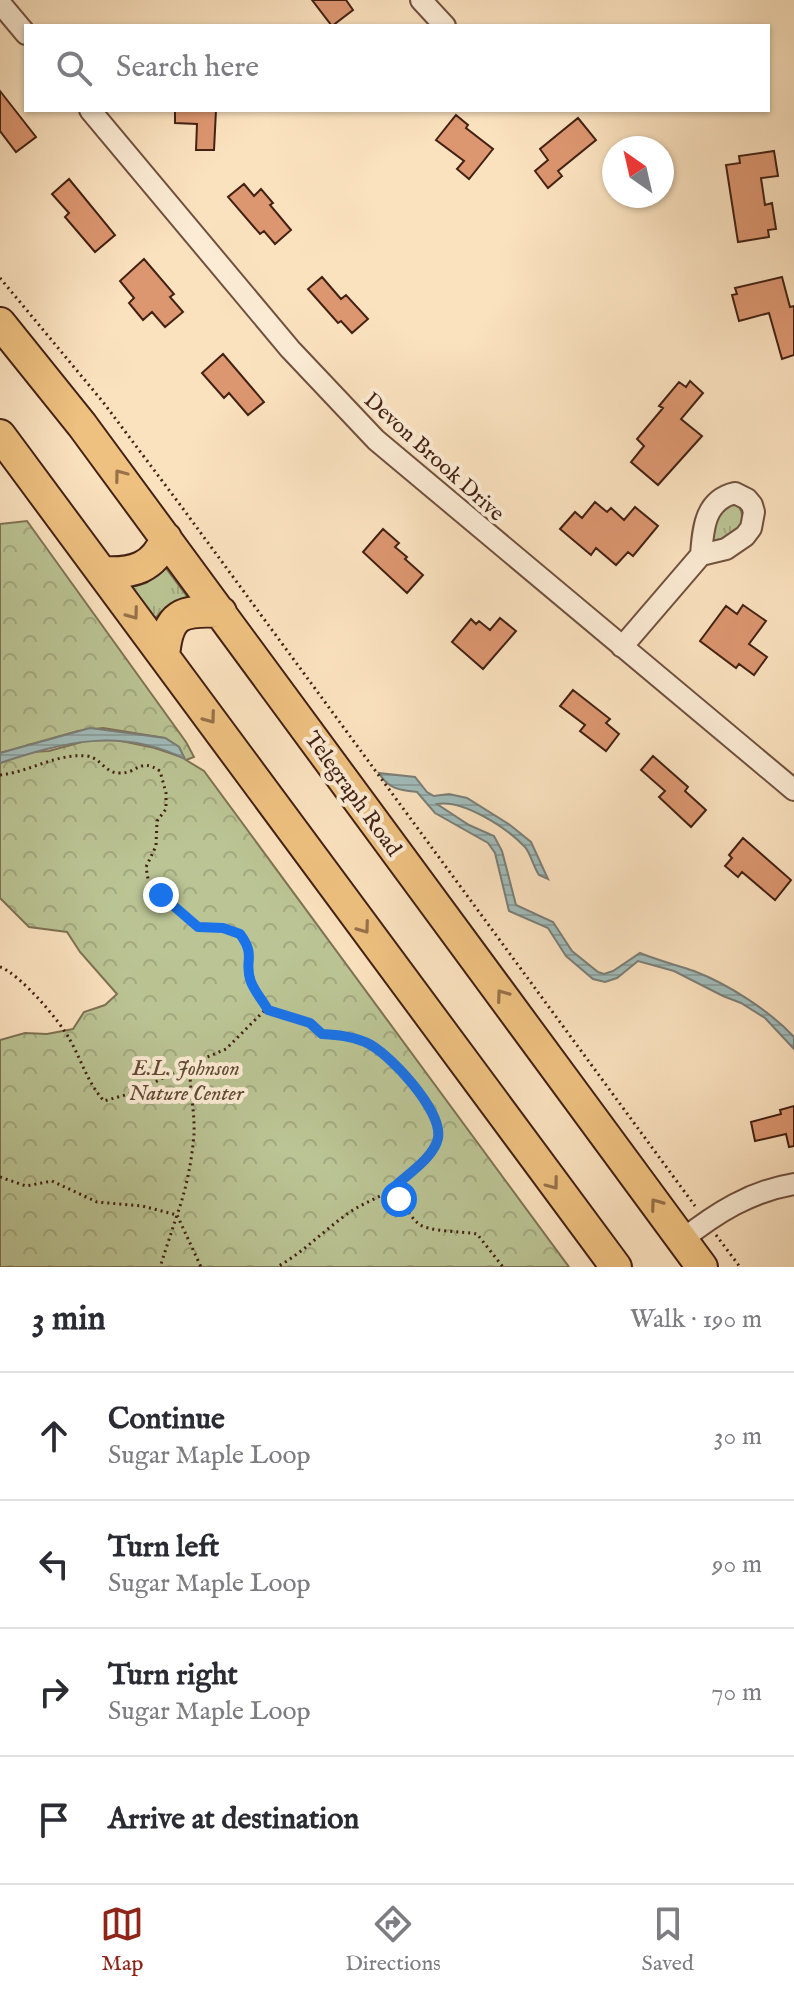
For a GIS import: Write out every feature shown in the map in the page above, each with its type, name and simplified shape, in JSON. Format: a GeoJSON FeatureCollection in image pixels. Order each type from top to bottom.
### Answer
{"type":"FeatureCollection","features":[{"type":"Feature","properties":{"kind":"highway","name":"Telegraph Road"},"geometry":{"type":"LineString","coordinates":[[0,323],[74,414],[702,1267]]}},
{"type":"Feature","properties":{"kind":"highway"},"geometry":{"type":"LineString","coordinates":[[0,435],[616,1267]]}},
{"type":"Feature","properties":{"kind":"highway"},"geometry":{"type":"LineString","coordinates":[[102,572],[130,572],[142,568],[161,550],[166,538]]}},
{"type":"Feature","properties":{"kind":"highway"},"geometry":{"type":"LineString","coordinates":[[164,656],[166,632],[180,616],[198,611],[221,612]]}},
{"type":"Feature","properties":{"kind":"highway"},"geometry":{"type":"LineString","coordinates":[[668,1267],[675,1260],[682,1240]]}},
{"type":"Feature","properties":{"kind":"street"},"geometry":{"type":"LineString","coordinates":[[421,0],[443,24]]}},
{"type":"Feature","properties":{"kind":"street"},"geometry":{"type":"LineString","coordinates":[[0,3],[24,32]]}},
{"type":"Feature","properties":{"kind":"street","name":"Devon Brook Drive"},"geometry":{"type":"LineString","coordinates":[[92,112],[290,349],[376,440],[794,790]]}},
{"type":"Feature","properties":{"kind":"street"},"geometry":{"type":"LineString","coordinates":[[622,647],[701,555]]}},
{"type":"Feature","properties":{"kind":"street"},"geometry":{"type":"LineString","coordinates":[[682,1240],[727,1207],[794,1184]]}},
{"type":"Feature","properties":{"kind":"path"},"geometry":{"type":"LineString","coordinates":[[0,278],[103,402],[181,506],[695,1207]]}},
{"type":"Feature","properties":{"kind":"path"},"geometry":{"type":"LineString","coordinates":[[0,775],[16,773],[50,760],[88,756],[101,761],[109,772],[117,774],[142,765],[151,765],[160,771],[166,793],[166,809],[157,821],[156,846],[146,867],[148,879],[161,895],[198,927],[223,928],[240,934],[250,951],[248,968],[252,985],[267,1008],[310,1023],[322,1034],[367,1042],[418,1090],[437,1124],[438,1138],[431,1153],[392,1189],[349,1213],[297,1256],[277,1267]]}},
{"type":"Feature","properties":{"kind":"path"},"geometry":{"type":"LineString","coordinates":[[0,967],[27,985],[69,1037],[90,1085],[104,1101],[136,1092],[226,1049],[267,1008]]}},
{"type":"Feature","properties":{"kind":"path"},"geometry":{"type":"LineString","coordinates":[[160,1267],[183,1196],[194,1135],[189,1090],[190,1064]]}},
{"type":"Feature","properties":{"kind":"path"},"geometry":{"type":"LineString","coordinates":[[0,1177],[26,1186],[52,1181],[97,1202],[142,1206],[177,1215]]}},
{"type":"Feature","properties":{"kind":"path"},"geometry":{"type":"LineString","coordinates":[[392,1189],[393,1196],[406,1205],[417,1223],[428,1229],[477,1234],[503,1267]]}},
{"type":"Feature","properties":{"kind":"path"},"geometry":{"type":"LineString","coordinates":[[177,1215],[201,1267]]}},
{"type":"Feature","properties":{"kind":"path"},"geometry":{"type":"LineString","coordinates":[[719,1238],[740,1267]]}},
{"type":"Feature","properties":{"kind":"green space"},"geometry":{"type":"Polygon","coordinates":[[[733,503],[741,510],[741,530],[730,538],[711,541],[709,535],[719,511],[733,503]]]}},
{"type":"Feature","properties":{"kind":"green space","name":"E.L. Johnson Nature Center"},"geometry":{"type":"Polygon","coordinates":[[[27,521],[186,742],[194,757],[186,760],[204,771],[569,1267],[0,1267],[0,1040],[25,1033],[47,1034],[73,1029],[84,1012],[105,1005],[117,994],[80,952],[67,932],[29,927],[0,898],[0,763],[30,752],[49,751],[89,740],[112,739],[184,758],[179,747],[165,738],[103,728],[78,731],[0,753],[0,524],[27,521]]]}},
{"type":"Feature","properties":{"kind":"green space"},"geometry":{"type":"Polygon","coordinates":[[[165,567],[189,599],[168,606],[154,619],[131,587],[146,583],[165,567]]]}},
{"type":"Feature","properties":{"kind":"water"},"geometry":{"type":"Polygon","coordinates":[[[90,728],[165,738],[179,747],[185,759],[138,743],[92,741],[47,749],[0,763],[0,753],[90,728]]]}},
{"type":"Feature","properties":{"kind":"water"},"geometry":{"type":"Polygon","coordinates":[[[379,773],[415,777],[434,796],[449,794],[467,798],[531,842],[548,879],[539,875],[525,847],[496,824],[472,810],[437,804],[469,825],[494,836],[502,851],[516,905],[553,922],[572,951],[598,972],[613,971],[640,953],[694,971],[761,1008],[794,1037],[794,1049],[765,1018],[674,971],[638,961],[617,978],[605,982],[593,979],[566,956],[548,928],[509,911],[495,853],[488,843],[435,813],[417,792],[390,786],[379,773]]]}},
{"type":"Feature","properties":{"kind":"building"},"geometry":{"type":"Polygon","coordinates":[[[312,0],[346,0],[353,10],[330,24],[312,0]]]}},
{"type":"Feature","properties":{"kind":"building"},"geometry":{"type":"Polygon","coordinates":[[[0,91],[36,137],[16,152],[0,131],[0,91]]]}},
{"type":"Feature","properties":{"kind":"building"},"geometry":{"type":"Polygon","coordinates":[[[175,112],[216,112],[214,150],[196,150],[197,124],[175,123],[175,112]]]}},
{"type":"Feature","properties":{"kind":"building"},"geometry":{"type":"Polygon","coordinates":[[[456,115],[468,125],[466,128],[493,149],[469,179],[457,169],[464,161],[436,140],[456,115]]]}},
{"type":"Feature","properties":{"kind":"building"},"geometry":{"type":"Polygon","coordinates":[[[578,118],[596,140],[558,171],[562,176],[548,188],[535,171],[548,160],[540,149],[578,118]]]}},
{"type":"Feature","properties":{"kind":"building"},"geometry":{"type":"Polygon","coordinates":[[[774,151],[778,176],[761,178],[765,205],[772,203],[776,229],[768,230],[769,237],[738,242],[726,165],[740,163],[739,156],[774,151]]]}},
{"type":"Feature","properties":{"kind":"building"},"geometry":{"type":"Polygon","coordinates":[[[69,179],[115,235],[95,252],[65,217],[69,213],[52,194],[69,179]]]}},
{"type":"Feature","properties":{"kind":"building"},"geometry":{"type":"Polygon","coordinates":[[[244,184],[254,196],[261,189],[291,230],[275,244],[264,231],[260,234],[228,197],[244,184]]]}},
{"type":"Feature","properties":{"kind":"building"},"geometry":{"type":"Polygon","coordinates":[[[144,259],[174,294],[170,297],[183,312],[165,327],[152,312],[143,320],[129,303],[134,298],[120,281],[144,259]]]}},
{"type":"Feature","properties":{"kind":"building"},"geometry":{"type":"Polygon","coordinates":[[[322,277],[341,299],[346,295],[368,319],[352,333],[341,321],[338,323],[308,289],[322,277]]]}},
{"type":"Feature","properties":{"kind":"building"},"geometry":{"type":"Polygon","coordinates":[[[782,277],[790,307],[794,306],[794,355],[782,359],[769,313],[739,321],[732,295],[737,294],[735,288],[782,277]]]}},
{"type":"Feature","properties":{"kind":"building"},"geometry":{"type":"Polygon","coordinates":[[[223,354],[264,402],[248,415],[229,393],[224,398],[202,373],[223,354]]]}},
{"type":"Feature","properties":{"kind":"building"},"geometry":{"type":"Polygon","coordinates":[[[690,381],[703,393],[681,419],[702,436],[658,485],[631,462],[644,446],[637,439],[663,408],[659,406],[679,382],[686,387],[690,381]]]}},
{"type":"Feature","properties":{"kind":"building"},"geometry":{"type":"Polygon","coordinates":[[[595,502],[607,512],[611,508],[624,520],[635,507],[658,526],[633,556],[628,552],[616,565],[596,548],[591,555],[560,529],[575,512],[582,518],[595,502]]]}},
{"type":"Feature","properties":{"kind":"building"},"geometry":{"type":"Polygon","coordinates":[[[383,529],[399,543],[395,547],[407,557],[405,559],[423,575],[407,593],[363,552],[383,529]]]}},
{"type":"Feature","properties":{"kind":"building"},"geometry":{"type":"Polygon","coordinates":[[[743,605],[766,621],[749,644],[767,657],[754,675],[739,664],[736,668],[700,641],[726,606],[737,614],[743,605]]]}},
{"type":"Feature","properties":{"kind":"building"},"geometry":{"type":"Polygon","coordinates":[[[500,618],[516,631],[483,669],[452,642],[471,619],[490,630],[500,618]]]}},
{"type":"Feature","properties":{"kind":"building"},"geometry":{"type":"Polygon","coordinates":[[[573,690],[610,719],[606,723],[619,734],[606,751],[580,731],[585,725],[560,706],[573,690]]]}},
{"type":"Feature","properties":{"kind":"building"},"geometry":{"type":"Polygon","coordinates":[[[653,756],[688,787],[685,791],[706,810],[691,827],[659,797],[665,791],[641,770],[653,756]]]}},
{"type":"Feature","properties":{"kind":"building"},"geometry":{"type":"Polygon","coordinates":[[[743,838],[791,880],[775,900],[742,872],[738,877],[725,866],[732,858],[729,855],[743,838]]]}},
{"type":"Feature","properties":{"kind":"building"},"geometry":{"type":"Polygon","coordinates":[[[794,1106],[794,1146],[789,1147],[786,1134],[755,1141],[751,1122],[781,1114],[780,1110],[794,1106]]]}},
{"type":"Feature","properties":{"kind":"route"},"geometry":{"type":"LineString","coordinates":[[161,895],[198,927],[223,928],[240,934],[250,951],[248,968],[252,985],[268,1010],[310,1023],[322,1034],[367,1042],[418,1090],[437,1124],[438,1138],[431,1153],[392,1189],[393,1196],[399,1199]]}}]}
